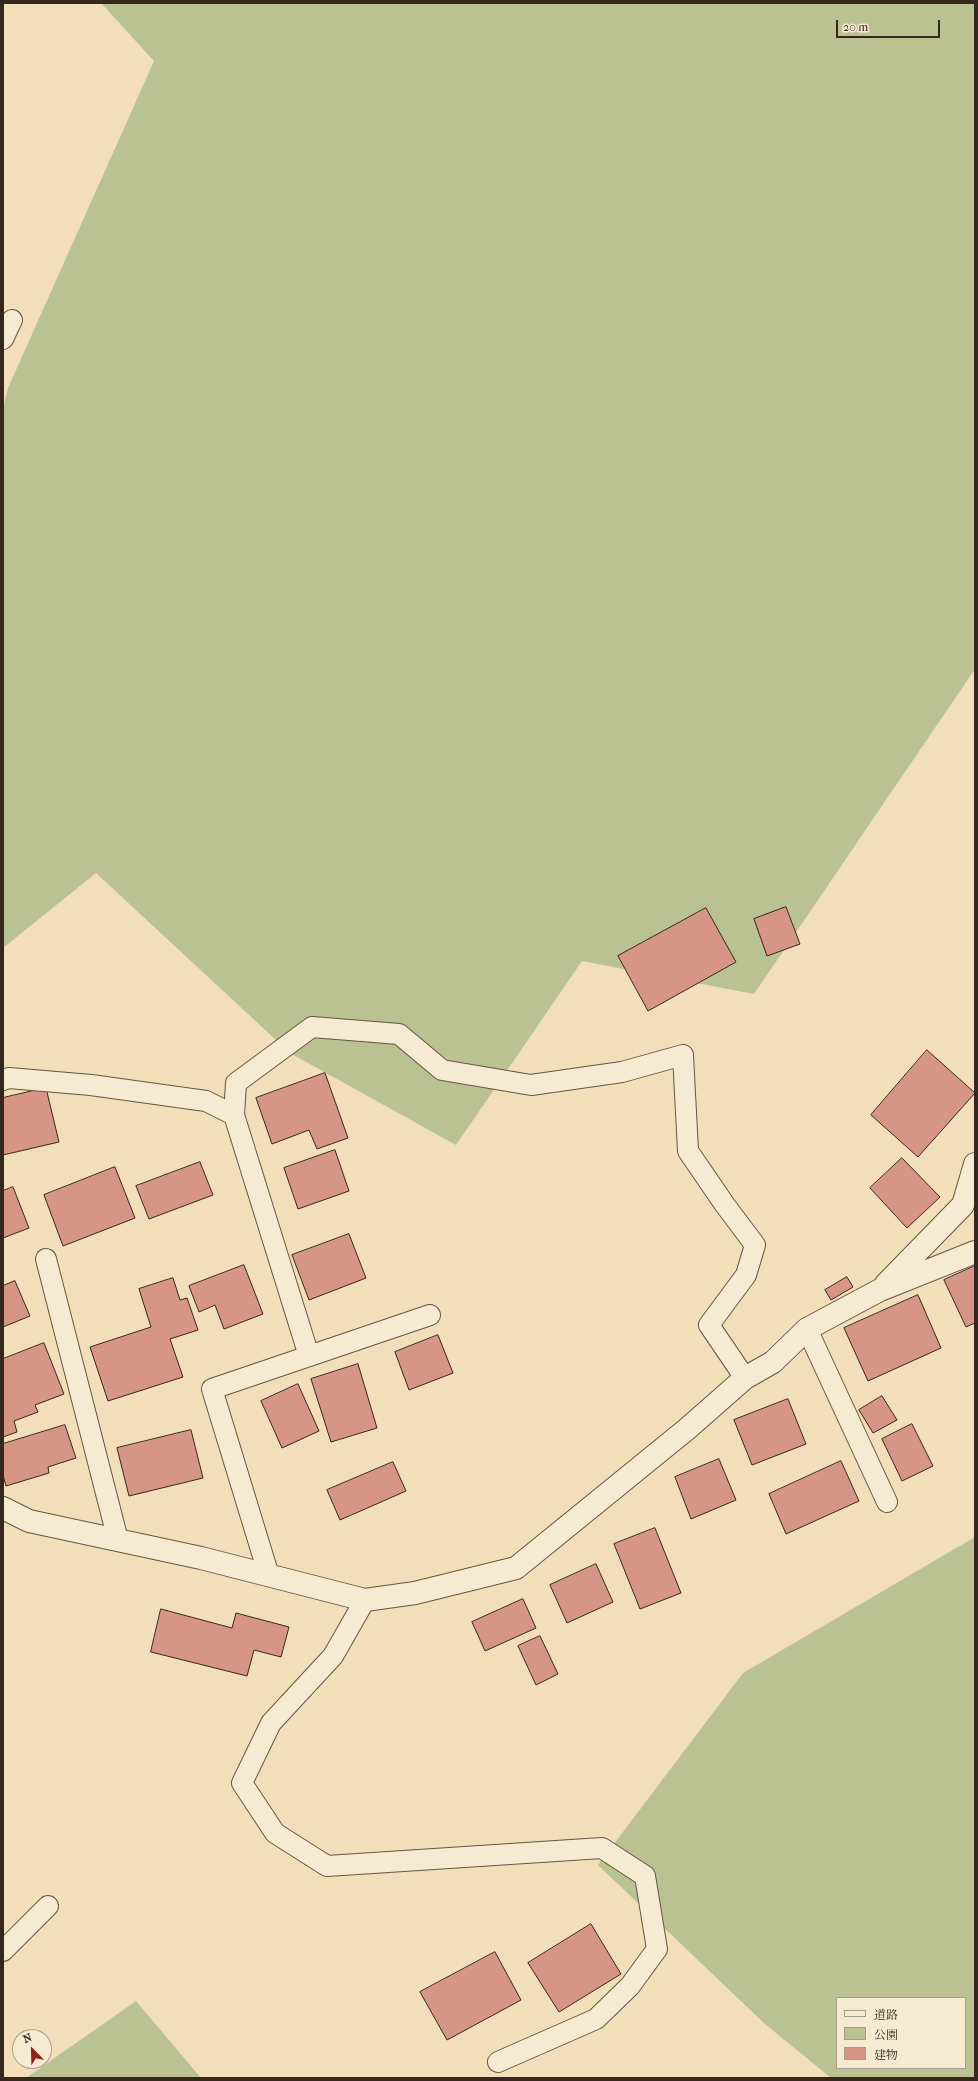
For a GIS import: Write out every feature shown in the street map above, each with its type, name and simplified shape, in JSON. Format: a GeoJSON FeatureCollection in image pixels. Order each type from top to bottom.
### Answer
{"type":"FeatureCollection","features":[{"type":"Feature","properties":{"kind":"street"},"geometry":{"type":"LineString","coordinates":[[880,1290],[963,1205],[975,1164]]}},
{"type":"Feature","properties":{"kind":"street"},"geometry":{"type":"LineString","coordinates":[[3,1508],[28,1521],[201,1558],[366,1600],[415,1593],[516,1568],[687,1429],[745,1378],[773,1362],[806,1329],[880,1290],[975,1252]]}},
{"type":"Feature","properties":{"kind":"lane"},"geometry":{"type":"LineString","coordinates":[[3,339],[12,320]]}},
{"type":"Feature","properties":{"kind":"lane"},"geometry":{"type":"LineString","coordinates":[[309,1356],[234,1115],[236,1083],[312,1027],[399,1034],[442,1070],[531,1085],[622,1072],[683,1055],[688,1152],[725,1206],[755,1245],[746,1275],[709,1326],[745,1378]]}},
{"type":"Feature","properties":{"kind":"lane"},"geometry":{"type":"LineString","coordinates":[[3,1080],[9,1078],[83,1085],[206,1101],[234,1115]]}},
{"type":"Feature","properties":{"kind":"lane"},"geometry":{"type":"LineString","coordinates":[[46,1259],[118,1540]]}},
{"type":"Feature","properties":{"kind":"lane"},"geometry":{"type":"LineString","coordinates":[[269,1576],[212,1389],[430,1315]]}},
{"type":"Feature","properties":{"kind":"lane"},"geometry":{"type":"LineString","coordinates":[[806,1329],[887,1502]]}},
{"type":"Feature","properties":{"kind":"lane"},"geometry":{"type":"LineString","coordinates":[[366,1600],[333,1656],[272,1723],[242,1783],[275,1833],[327,1866],[602,1848],[645,1876],[657,1949],[630,1986],[596,2018],[498,2062]]}},
{"type":"Feature","properties":{"kind":"lane"},"geometry":{"type":"LineString","coordinates":[[3,1951],[48,1906]]}},
{"type":"Feature","properties":{"kind":"green space"},"geometry":{"type":"Polygon","coordinates":[[[101,3],[975,3],[975,669],[754,994],[582,961],[456,1145],[290,1053],[96,873],[3,948],[3,409],[8,388],[154,61],[101,3]]]}},
{"type":"Feature","properties":{"kind":"green space"},"geometry":{"type":"Polygon","coordinates":[[[975,1537],[975,2078],[831,2078],[765,2024],[598,1865],[743,1673],[975,1537]]]}},
{"type":"Feature","properties":{"kind":"green space"},"geometry":{"type":"Polygon","coordinates":[[[136,2001],[201,2078],[26,2078],[39,2069],[52,2069],[52,2060],[136,2001]]]}},
{"type":"Feature","properties":{"kind":"building"},"geometry":{"type":"Polygon","coordinates":[[[786,907],[800,944],[767,956],[754,919],[786,907]]]}},
{"type":"Feature","properties":{"kind":"building"},"geometry":{"type":"Polygon","coordinates":[[[706,908],[736,962],[648,1011],[618,956],[706,908]]]}},
{"type":"Feature","properties":{"kind":"building"},"geometry":{"type":"Polygon","coordinates":[[[927,1050],[975,1093],[918,1157],[871,1115],[927,1050]]]}},
{"type":"Feature","properties":{"kind":"building"},"geometry":{"type":"Polygon","coordinates":[[[325,1073],[348,1138],[317,1149],[309,1130],[272,1144],[256,1098],[325,1073]]]}},
{"type":"Feature","properties":{"kind":"building"},"geometry":{"type":"Polygon","coordinates":[[[46,1088],[59,1142],[3,1155],[3,1098],[46,1088]]]}},
{"type":"Feature","properties":{"kind":"building"},"geometry":{"type":"Polygon","coordinates":[[[335,1150],[349,1191],[298,1209],[284,1168],[335,1150]]]}},
{"type":"Feature","properties":{"kind":"building"},"geometry":{"type":"Polygon","coordinates":[[[902,1158],[940,1197],[907,1228],[870,1188],[902,1158]]]}},
{"type":"Feature","properties":{"kind":"building"},"geometry":{"type":"Polygon","coordinates":[[[200,1162],[213,1195],[149,1219],[136,1186],[200,1162]]]}},
{"type":"Feature","properties":{"kind":"building"},"geometry":{"type":"Polygon","coordinates":[[[115,1167],[135,1218],[63,1246],[44,1195],[115,1167]]]}},
{"type":"Feature","properties":{"kind":"building"},"geometry":{"type":"Polygon","coordinates":[[[13,1187],[29,1228],[3,1238],[3,1191],[13,1187]]]}},
{"type":"Feature","properties":{"kind":"building"},"geometry":{"type":"Polygon","coordinates":[[[349,1234],[366,1278],[309,1300],[292,1255],[349,1234]]]}},
{"type":"Feature","properties":{"kind":"building"},"geometry":{"type":"Polygon","coordinates":[[[244,1265],[263,1314],[224,1329],[215,1305],[199,1312],[189,1286],[244,1265]]]}},
{"type":"Feature","properties":{"kind":"building"},"geometry":{"type":"Polygon","coordinates":[[[975,1266],[975,1323],[966,1327],[944,1280],[975,1266]]]}},
{"type":"Feature","properties":{"kind":"building"},"geometry":{"type":"Polygon","coordinates":[[[847,1277],[853,1287],[831,1300],[825,1290],[847,1277]]]}},
{"type":"Feature","properties":{"kind":"building"},"geometry":{"type":"Polygon","coordinates":[[[173,1278],[180,1300],[187,1298],[198,1330],[170,1339],[183,1377],[108,1401],[90,1347],[151,1327],[139,1289],[173,1278]]]}},
{"type":"Feature","properties":{"kind":"building"},"geometry":{"type":"Polygon","coordinates":[[[15,1281],[30,1316],[3,1327],[3,1286],[15,1281]]]}},
{"type":"Feature","properties":{"kind":"building"},"geometry":{"type":"Polygon","coordinates":[[[918,1295],[941,1348],[868,1381],[844,1328],[918,1295]]]}},
{"type":"Feature","properties":{"kind":"building"},"geometry":{"type":"Polygon","coordinates":[[[438,1335],[453,1373],[409,1390],[395,1352],[438,1335]]]}},
{"type":"Feature","properties":{"kind":"building"},"geometry":{"type":"Polygon","coordinates":[[[44,1343],[64,1394],[35,1405],[38,1412],[14,1421],[17,1432],[3,1437],[3,1359],[44,1343]]]}},
{"type":"Feature","properties":{"kind":"building"},"geometry":{"type":"Polygon","coordinates":[[[358,1364],[377,1428],[331,1442],[311,1379],[358,1364]]]}},
{"type":"Feature","properties":{"kind":"building"},"geometry":{"type":"Polygon","coordinates":[[[298,1384],[319,1431],[282,1448],[261,1401],[298,1384]]]}},
{"type":"Feature","properties":{"kind":"building"},"geometry":{"type":"Polygon","coordinates":[[[882,1396],[897,1420],[873,1433],[859,1410],[882,1396]]]}},
{"type":"Feature","properties":{"kind":"building"},"geometry":{"type":"Polygon","coordinates":[[[788,1399],[806,1444],[752,1465],[734,1420],[788,1399]]]}},
{"type":"Feature","properties":{"kind":"building"},"geometry":{"type":"Polygon","coordinates":[[[912,1424],[933,1466],[902,1481],[882,1439],[912,1424]]]}},
{"type":"Feature","properties":{"kind":"building"},"geometry":{"type":"Polygon","coordinates":[[[65,1425],[76,1458],[48,1467],[49,1473],[6,1486],[3,1475],[3,1444],[65,1425]]]}},
{"type":"Feature","properties":{"kind":"building"},"geometry":{"type":"Polygon","coordinates":[[[191,1430],[203,1478],[129,1496],[117,1448],[191,1430]]]}},
{"type":"Feature","properties":{"kind":"building"},"geometry":{"type":"Polygon","coordinates":[[[719,1459],[736,1500],[691,1519],[675,1477],[719,1459]]]}},
{"type":"Feature","properties":{"kind":"building"},"geometry":{"type":"Polygon","coordinates":[[[841,1461],[859,1501],[786,1534],[769,1494],[841,1461]]]}},
{"type":"Feature","properties":{"kind":"building"},"geometry":{"type":"Polygon","coordinates":[[[393,1462],[406,1491],[340,1520],[327,1490],[393,1462]]]}},
{"type":"Feature","properties":{"kind":"building"},"geometry":{"type":"Polygon","coordinates":[[[655,1528],[681,1593],[640,1609],[614,1544],[655,1528]]]}},
{"type":"Feature","properties":{"kind":"building"},"geometry":{"type":"Polygon","coordinates":[[[596,1564],[613,1602],[567,1623],[550,1585],[596,1564]]]}},
{"type":"Feature","properties":{"kind":"building"},"geometry":{"type":"Polygon","coordinates":[[[523,1599],[536,1628],[485,1651],[472,1622],[523,1599]]]}},
{"type":"Feature","properties":{"kind":"building"},"geometry":{"type":"Polygon","coordinates":[[[161,1609],[232,1628],[236,1613],[289,1627],[281,1657],[254,1650],[247,1676],[151,1652],[161,1609]]]}},
{"type":"Feature","properties":{"kind":"building"},"geometry":{"type":"Polygon","coordinates":[[[540,1636],[558,1674],[536,1685],[518,1646],[540,1636]]]}},
{"type":"Feature","properties":{"kind":"building"},"geometry":{"type":"Polygon","coordinates":[[[591,1924],[621,1974],[559,2012],[528,1963],[591,1924]]]}},
{"type":"Feature","properties":{"kind":"building"},"geometry":{"type":"Polygon","coordinates":[[[495,1952],[521,2000],[447,2040],[420,1992],[495,1952]]]}}]}
